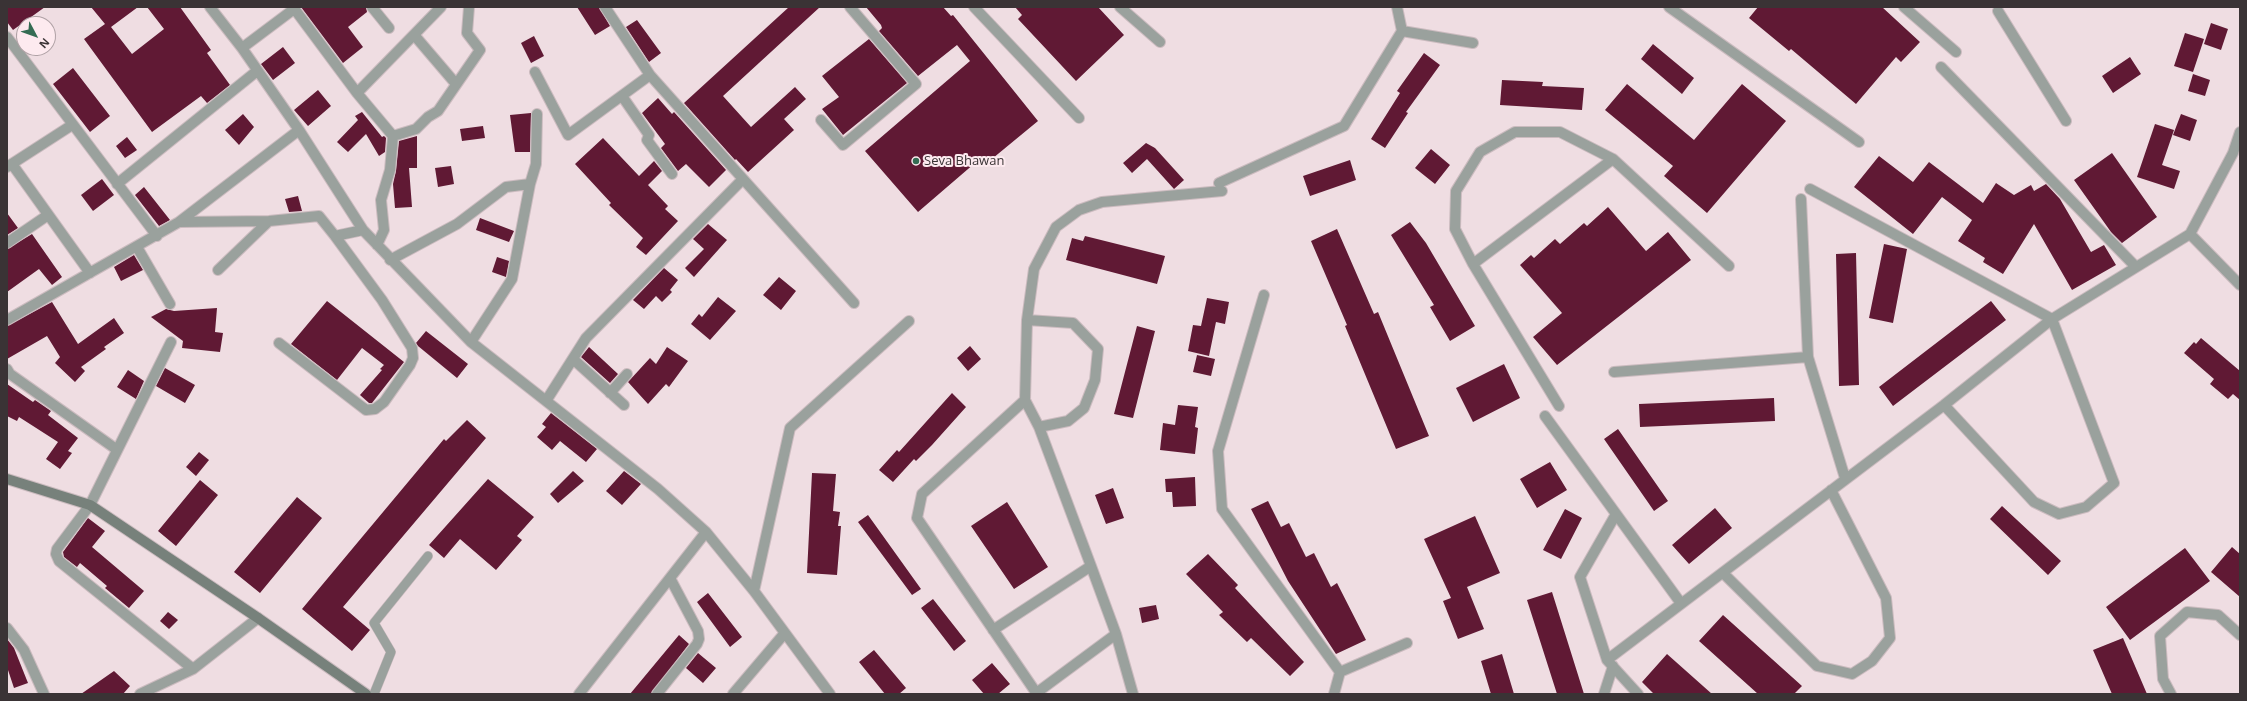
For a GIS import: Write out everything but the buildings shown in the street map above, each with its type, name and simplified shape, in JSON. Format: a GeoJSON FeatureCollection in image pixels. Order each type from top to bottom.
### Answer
{"type":"FeatureCollection","features":[{"type":"Feature","properties":{"kind":"street"},"geometry":{"type":"LineString","coordinates":[[210,7],[242,48],[299,130],[363,230],[390,260],[471,342],[658,489],[706,532],[754,591],[784,634],[830,694]]}},
{"type":"Feature","properties":{"kind":"street"},"geometry":{"type":"LineString","coordinates":[[372,7],[389,28]]}},
{"type":"Feature","properties":{"kind":"street"},"geometry":{"type":"LineString","coordinates":[[357,93],[415,36],[441,7]]}},
{"type":"Feature","properties":{"kind":"street"},"geometry":{"type":"LineString","coordinates":[[393,136],[416,129],[438,111],[480,50],[467,33],[469,7]]}},
{"type":"Feature","properties":{"kind":"street"},"geometry":{"type":"LineString","coordinates":[[605,7],[650,75],[742,180],[854,303]]}},
{"type":"Feature","properties":{"kind":"street"},"geometry":{"type":"LineString","coordinates":[[821,120],[843,145],[916,84],[850,7]]}},
{"type":"Feature","properties":{"kind":"street"},"geometry":{"type":"LineString","coordinates":[[974,7],[1079,118]]}},
{"type":"Feature","properties":{"kind":"street"},"geometry":{"type":"LineString","coordinates":[[1120,7],[1160,42]]}},
{"type":"Feature","properties":{"kind":"street"},"geometry":{"type":"LineString","coordinates":[[1133,694],[1116,634],[1039,427],[1025,400],[1027,320],[1034,269],[1056,227],[1079,210],[1102,202],[1220,187],[1344,126],[1402,31],[1397,7]]}},
{"type":"Feature","properties":{"kind":"street"},"geometry":{"type":"LineString","coordinates":[[1670,7],[1859,142]]}},
{"type":"Feature","properties":{"kind":"street"},"geometry":{"type":"LineString","coordinates":[[1904,7],[1956,52]]}},
{"type":"Feature","properties":{"kind":"street"},"geometry":{"type":"LineString","coordinates":[[242,48],[293,8],[357,93],[393,136],[390,170],[382,200],[384,230],[377,245]]}},
{"type":"Feature","properties":{"kind":"street"},"geometry":{"type":"LineString","coordinates":[[1998,11],[2066,121]]}},
{"type":"Feature","properties":{"kind":"street"},"geometry":{"type":"LineString","coordinates":[[1402,31],[1473,43]]}},
{"type":"Feature","properties":{"kind":"street"},"geometry":{"type":"LineString","coordinates":[[415,36],[456,84]]}},
{"type":"Feature","properties":{"kind":"street"},"geometry":{"type":"LineString","coordinates":[[7,37],[157,236]]}},
{"type":"Feature","properties":{"kind":"street"},"geometry":{"type":"LineString","coordinates":[[1941,67],[2136,268]]}},
{"type":"Feature","properties":{"kind":"street"},"geometry":{"type":"LineString","coordinates":[[117,184],[257,71]]}},
{"type":"Feature","properties":{"kind":"street"},"geometry":{"type":"LineString","coordinates":[[535,72],[568,135],[650,75]]}},
{"type":"Feature","properties":{"kind":"street"},"geometry":{"type":"LineString","coordinates":[[622,96],[649,135],[647,140],[672,174]]}},
{"type":"Feature","properties":{"kind":"street"},"geometry":{"type":"LineString","coordinates":[[471,342],[512,279],[530,184],[536,164],[536,114]]}},
{"type":"Feature","properties":{"kind":"street"},"geometry":{"type":"LineString","coordinates":[[72,125],[9,166],[48,215],[90,274]]}},
{"type":"Feature","properties":{"kind":"street"},"geometry":{"type":"LineString","coordinates":[[7,320],[157,236],[179,222],[299,130]]}},
{"type":"Feature","properties":{"kind":"street"},"geometry":{"type":"LineString","coordinates":[[1559,406],[1473,264],[1455,229],[1456,191],[1480,152],[1514,132],[1560,132],[1613,159],[1729,266]]}},
{"type":"Feature","properties":{"kind":"street"},"geometry":{"type":"LineString","coordinates":[[1604,694],[1610,663],[1680,602],[1723,573],[1845,478],[1944,405],[2052,319],[2190,234],[2233,153],[2240,132]]}},
{"type":"Feature","properties":{"kind":"street"},"geometry":{"type":"LineString","coordinates":[[1473,264],[1613,159]]}},
{"type":"Feature","properties":{"kind":"street"},"geometry":{"type":"LineString","coordinates":[[546,401],[586,338],[742,180]]}},
{"type":"Feature","properties":{"kind":"street"},"geometry":{"type":"LineString","coordinates":[[390,260],[457,224],[506,188],[530,184]]}},
{"type":"Feature","properties":{"kind":"street"},"geometry":{"type":"LineString","coordinates":[[1810,189],[2052,319],[2114,483],[2086,507],[2059,514],[2034,502],[1944,405]]}},
{"type":"Feature","properties":{"kind":"street"},"geometry":{"type":"LineString","coordinates":[[1801,199],[1808,357],[1845,478]]}},
{"type":"Feature","properties":{"kind":"street"},"geometry":{"type":"LineString","coordinates":[[7,243],[48,215]]}},
{"type":"Feature","properties":{"kind":"street"},"geometry":{"type":"LineString","coordinates":[[179,222],[269,221],[319,216],[382,300],[412,348],[412,358],[410,365],[384,402],[375,409],[366,410],[278,343]]}},
{"type":"Feature","properties":{"kind":"street"},"geometry":{"type":"LineString","coordinates":[[218,270],[269,221]]}},
{"type":"Feature","properties":{"kind":"street"},"geometry":{"type":"LineString","coordinates":[[335,236],[363,230]]}},
{"type":"Feature","properties":{"kind":"street"},"geometry":{"type":"LineString","coordinates":[[2190,234],[2240,285]]}},
{"type":"Feature","properties":{"kind":"street"},"geometry":{"type":"LineString","coordinates":[[137,247],[170,304]]}},
{"type":"Feature","properties":{"kind":"street"},"geometry":{"type":"LineString","coordinates":[[1264,295],[1218,451],[1222,509],[1340,672]]}},
{"type":"Feature","properties":{"kind":"street"},"geometry":{"type":"LineString","coordinates":[[1027,320],[1073,323],[1098,349],[1095,380],[1084,408],[1068,420],[1039,427]]}},
{"type":"Feature","properties":{"kind":"street"},"geometry":{"type":"LineString","coordinates":[[754,591],[790,428],[910,321]]}},
{"type":"Feature","properties":{"kind":"street"},"geometry":{"type":"LineString","coordinates":[[171,342],[116,449],[90,505],[57,549],[56,554],[60,560],[193,669]]}},
{"type":"Feature","properties":{"kind":"street"},"geometry":{"type":"LineString","coordinates":[[1614,372],[1808,357]]}},
{"type":"Feature","properties":{"kind":"street"},"geometry":{"type":"LineString","coordinates":[[573,359],[624,405]]}},
{"type":"Feature","properties":{"kind":"street"},"geometry":{"type":"LineString","coordinates":[[8,374],[116,449]]}},
{"type":"Feature","properties":{"kind":"street"},"geometry":{"type":"LineString","coordinates":[[610,393],[627,374]]}},
{"type":"Feature","properties":{"kind":"street"},"geometry":{"type":"LineString","coordinates":[[1025,400],[922,494],[917,518],[1036,694],[1116,634]]}},
{"type":"Feature","properties":{"kind":"street"},"geometry":{"type":"LineString","coordinates":[[1545,416],[1680,602]]}},
{"type":"Feature","properties":{"kind":"street"},"geometry":{"type":"LineString","coordinates":[[7,479],[90,505],[258,618],[366,694]]}},
{"type":"Feature","properties":{"kind":"street"},"geometry":{"type":"LineString","coordinates":[[1723,573],[1817,666],[1852,674],[1872,661],[1890,638],[1886,598],[1831,490]]}},
{"type":"Feature","properties":{"kind":"street"},"geometry":{"type":"LineString","coordinates":[[1616,514],[1580,577],[1610,663],[1638,694]]}},
{"type":"Feature","properties":{"kind":"street"},"geometry":{"type":"LineString","coordinates":[[579,694],[706,532]]}},
{"type":"Feature","properties":{"kind":"street"},"geometry":{"type":"LineString","coordinates":[[993,630],[1091,566]]}},
{"type":"Feature","properties":{"kind":"street"},"geometry":{"type":"LineString","coordinates":[[657,694],[697,644],[699,639],[698,631],[670,578]]}},
{"type":"Feature","properties":{"kind":"street"},"geometry":{"type":"LineString","coordinates":[[2171,694],[2163,679],[2160,636],[2187,612],[2218,615],[2240,635]]}},
{"type":"Feature","properties":{"kind":"street"},"geometry":{"type":"LineString","coordinates":[[140,694],[193,669],[258,618]]}},
{"type":"Feature","properties":{"kind":"street"},"geometry":{"type":"LineString","coordinates":[[8,631],[24,650],[44,694]]}},
{"type":"Feature","properties":{"kind":"street"},"geometry":{"type":"LineString","coordinates":[[733,694],[784,634]]}},
{"type":"Feature","properties":{"kind":"street"},"geometry":{"type":"LineString","coordinates":[[1340,672],[1406,643]]}},
{"type":"Feature","properties":{"kind":"street"},"geometry":{"type":"LineString","coordinates":[[1334,694],[1340,672]]}},
{"type":"Feature","properties":{"kind":"lane"},"geometry":{"type":"LineString","coordinates":[[374,694],[391,652],[374,623],[428,556]]}},
{"type":"Feature","properties":{"kind":"place","name":"Seva Bhawan"},"geometry":{"type":"Point","coordinates":[916,161]}}]}
